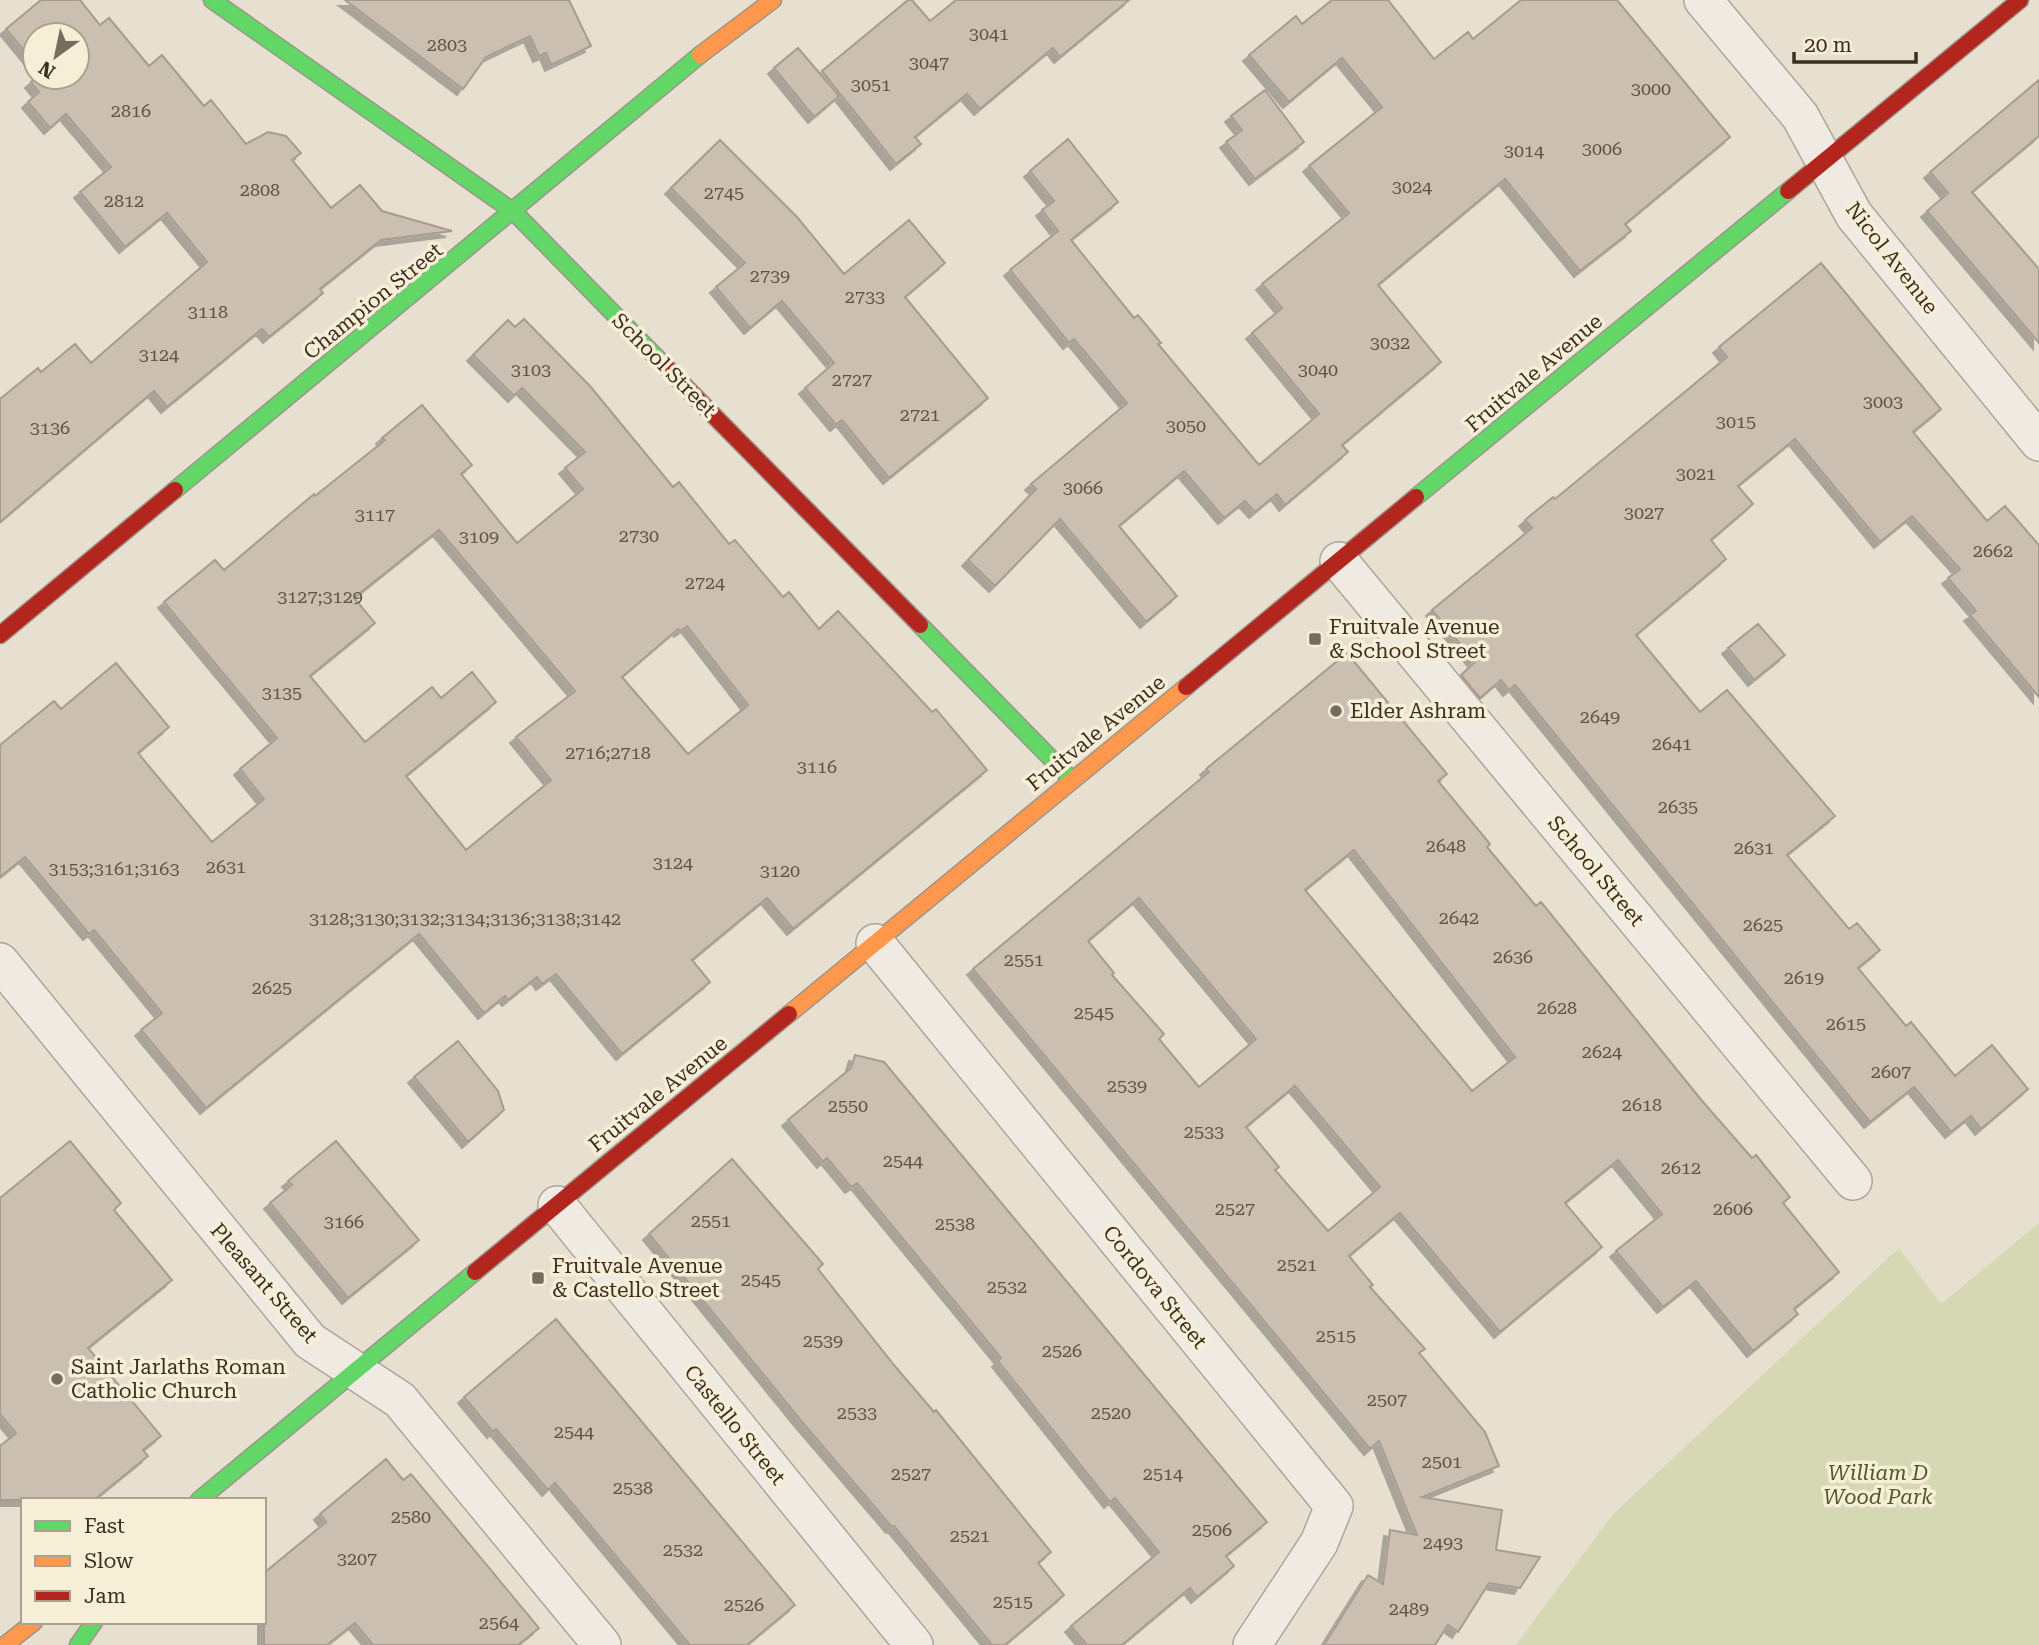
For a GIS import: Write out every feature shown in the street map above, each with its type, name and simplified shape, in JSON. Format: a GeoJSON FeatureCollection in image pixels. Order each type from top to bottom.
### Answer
{"type":"FeatureCollection","features":[{"type":"Feature","properties":{"kind":"main road","name":"School Street"},"geometry":{"type":"LineString","coordinates":[[212,0],[514,212],[1072,780]]}},
{"type":"Feature","properties":{"kind":"main road","name":"Champion Street"},"geometry":{"type":"LineString","coordinates":[[0,635],[716,42],[773,0]]}},
{"type":"Feature","properties":{"kind":"main road","name":"Fruitvale Avenue"},"geometry":{"type":"LineString","coordinates":[[201,1498],[2020,0]]}},
{"type":"Feature","properties":{"kind":"main road"},"geometry":{"type":"LineString","coordinates":[[5,1645],[31,1624]]}},
{"type":"Feature","properties":{"kind":"street","name":"Nicol Avenue"},"geometry":{"type":"LineString","coordinates":[[1703,0],[1800,116],[1854,215],[2039,442]]}},
{"type":"Feature","properties":{"kind":"street","name":"School Street"},"geometry":{"type":"LineString","coordinates":[[1339,561],[1853,1181]]}},
{"type":"Feature","properties":{"kind":"street","name":"Cordova Street"},"geometry":{"type":"LineString","coordinates":[[874,943],[1334,1506],[1319,1543],[1252,1645]]}},
{"type":"Feature","properties":{"kind":"street","name":"Pleasant Street"},"geometry":{"type":"LineString","coordinates":[[0,962],[310,1341],[400,1400],[602,1645]]}},
{"type":"Feature","properties":{"kind":"street","name":"Castello Street"},"geometry":{"type":"LineString","coordinates":[[557,1205],[914,1645]]}},
{"type":"Feature","properties":{"kind":"green space","name":"William D Wood Park"},"geometry":{"type":"Polygon","coordinates":[[[2039,1223],[2039,1645],[1516,1645],[1613,1514],[1899,1248],[1941,1304],[2039,1223]]]}},
{"type":"Feature","properties":{"kind":"building"},"geometry":{"type":"Polygon","coordinates":[[[41,0],[80,0],[100,25],[109,18],[149,66],[162,55],[204,106],[211,100],[246,144],[268,132],[286,136],[301,153],[292,160],[331,208],[360,185],[382,211],[452,231],[381,240],[320,289],[323,293],[269,337],[262,329],[167,407],[154,391],[0,522],[0,399],[38,368],[41,372],[75,344],[91,363],[207,262],[167,213],[125,247],[80,192],[111,167],[66,114],[50,128],[28,102],[38,91],[91,91],[91,21],[21,21],[21,47],[6,29],[41,0]]]}},
{"type":"Feature","properties":{"kind":"building"},"geometry":{"type":"Polygon","coordinates":[[[345,0],[569,0],[591,46],[551,65],[546,53],[539,56],[530,36],[486,57],[463,89],[345,0]]]}},
{"type":"Feature","properties":{"kind":"building"},"geometry":{"type":"Polygon","coordinates":[[[908,0],[912,0],[930,21],[956,0],[1129,0],[1060,57],[1053,48],[980,109],[967,94],[915,137],[921,144],[896,164],[822,71],[908,0]]]}},
{"type":"Feature","properties":{"kind":"building"},"geometry":{"type":"Polygon","coordinates":[[[1332,0],[1388,0],[1434,59],[1468,32],[1473,39],[1521,0],[1617,0],[1730,137],[1625,224],[1631,231],[1580,271],[1505,179],[1378,285],[1441,362],[1342,445],[1348,452],[1285,505],[1277,494],[1255,512],[1245,501],[1224,518],[1184,471],[1119,526],[1177,596],[1146,622],[1060,519],[995,586],[968,560],[1036,489],[1031,484],[1127,403],[1074,339],[1069,343],[1010,270],[1058,231],[1042,210],[1054,201],[1030,171],[1068,139],[1118,202],[1071,240],[1134,318],[1138,315],[1161,343],[1158,344],[1259,465],[1319,414],[1252,333],[1282,308],[1262,284],[1349,213],[1309,166],[1382,107],[1342,58],[1289,102],[1249,55],[1296,16],[1302,24],[1332,0]]]}},
{"type":"Feature","properties":{"kind":"building"},"geometry":{"type":"Polygon","coordinates":[[[798,48],[839,96],[814,117],[774,68],[798,48]]]}},
{"type":"Feature","properties":{"kind":"building"},"geometry":{"type":"Polygon","coordinates":[[[2039,80],[2039,136],[1972,192],[2039,269],[2039,343],[1927,211],[1948,193],[1930,172],[2039,80]]]}},
{"type":"Feature","properties":{"kind":"building"},"geometry":{"type":"Polygon","coordinates":[[[1265,90],[1304,142],[1255,179],[1226,142],[1242,130],[1231,116],[1265,90]]]}},
{"type":"Feature","properties":{"kind":"building"},"geometry":{"type":"Polygon","coordinates":[[[720,140],[797,217],[844,274],[909,220],[945,263],[905,297],[988,398],[889,478],[842,420],[836,425],[805,388],[834,363],[782,301],[750,328],[716,287],[745,263],[671,188],[720,140]]]}},
{"type":"Feature","properties":{"kind":"building"},"geometry":{"type":"Polygon","coordinates":[[[1821,263],[1941,409],[1913,432],[1987,521],[2005,506],[2039,545],[2039,697],[1970,615],[1976,611],[1948,578],[1960,569],[1912,516],[1880,542],[1795,439],[1738,486],[1753,504],[1711,540],[1726,559],[1636,635],[1700,712],[1727,690],[1835,816],[1787,855],[1849,929],[1857,923],[1880,950],[1858,968],[1906,1026],[1911,1022],[1955,1076],[1992,1045],[2028,1089],[1981,1129],[1971,1116],[1951,1132],[1914,1087],[1870,1122],[1515,685],[1509,690],[1501,680],[1480,698],[1461,675],[1475,662],[1432,610],[1532,528],[1525,520],[1553,497],[1555,499],[1727,357],[1719,347],[1821,263]]]}},
{"type":"Feature","properties":{"kind":"building"},"geometry":{"type":"Polygon","coordinates":[[[524,319],[590,386],[673,487],[679,482],[729,544],[735,540],[783,597],[789,592],[819,629],[838,611],[932,712],[936,709],[987,770],[793,929],[767,898],[692,960],[710,982],[622,1054],[556,974],[542,984],[537,977],[508,1000],[505,996],[484,1013],[419,934],[206,1108],[141,1030],[162,1013],[94,930],[89,934],[25,857],[0,877],[0,745],[54,701],[61,709],[116,663],[169,727],[138,753],[212,842],[264,799],[240,769],[277,738],[164,602],[215,560],[224,570],[314,494],[315,496],[385,440],[382,438],[422,405],[472,465],[461,474],[517,543],[583,489],[565,468],[585,452],[522,388],[514,396],[473,355],[508,320],[515,327],[524,319]],[[439,530],[354,598],[375,623],[310,676],[365,742],[432,687],[441,698],[472,672],[496,702],[406,776],[466,850],[551,780],[516,737],[575,691],[439,530]],[[687,626],[680,631],[678,629],[622,677],[688,754],[748,705],[687,626]]]}},
{"type":"Feature","properties":{"kind":"building"},"geometry":{"type":"Polygon","coordinates":[[[1758,624],[1785,655],[1754,680],[1728,648],[1758,624]]]}},
{"type":"Feature","properties":{"kind":"building"},"geometry":{"type":"Polygon","coordinates":[[[1347,653],[1447,774],[1438,781],[1490,844],[1487,847],[1536,906],[1541,902],[1703,1102],[1752,1158],[1756,1155],[1790,1197],[1783,1203],[1839,1272],[1794,1309],[1798,1314],[1753,1351],[1696,1281],[1663,1307],[1616,1251],[1662,1214],[1618,1160],[1565,1203],[1602,1247],[1500,1332],[1400,1213],[1349,1256],[1373,1285],[1370,1287],[1425,1349],[1419,1353],[1485,1432],[1499,1466],[1422,1497],[1502,1510],[1496,1550],[1540,1557],[1520,1588],[1489,1583],[1458,1632],[1448,1625],[1435,1645],[1324,1645],[1368,1575],[1383,1584],[1390,1530],[1417,1535],[1379,1441],[1370,1449],[973,969],[1209,772],[1206,769],[1347,653]],[[1354,850],[1305,890],[1472,1091],[1515,1057],[1354,850]],[[1139,898],[1088,941],[1114,973],[1112,975],[1164,1034],[1159,1039],[1199,1087],[1256,1039],[1139,898]],[[1295,1086],[1246,1127],[1279,1167],[1275,1170],[1328,1231],[1380,1187],[1295,1086]]]}},
{"type":"Feature","properties":{"kind":"building"},"geometry":{"type":"Polygon","coordinates":[[[458,1041],[498,1091],[504,1110],[468,1142],[414,1077],[458,1041]]]}},
{"type":"Feature","properties":{"kind":"building"},"geometry":{"type":"Polygon","coordinates":[[[855,1055],[884,1062],[1267,1522],[1226,1556],[1234,1566],[1197,1597],[1190,1588],[1122,1645],[1087,1645],[1071,1626],[1159,1552],[1115,1498],[1110,1502],[998,1361],[1001,1358],[857,1183],[851,1187],[827,1158],[823,1162],[788,1120],[851,1068],[855,1055]]]}},
{"type":"Feature","properties":{"kind":"building","name":"Saint Jarlaths Roman Catholic Church"},"geometry":{"type":"Polygon","coordinates":[[[70,1141],[121,1203],[114,1210],[172,1280],[88,1348],[161,1436],[143,1450],[148,1456],[96,1498],[0,1500],[0,1446],[16,1433],[0,1414],[0,1198],[70,1141]]]}},
{"type":"Feature","properties":{"kind":"building"},"geometry":{"type":"Polygon","coordinates":[[[336,1141],[419,1240],[348,1298],[270,1203],[292,1185],[288,1181],[336,1141]]]}},
{"type":"Feature","properties":{"kind":"building"},"geometry":{"type":"Polygon","coordinates":[[[732,1159],[823,1264],[818,1269],[894,1365],[934,1412],[936,1410],[1051,1552],[1038,1563],[1064,1595],[1005,1645],[992,1645],[894,1526],[892,1527],[802,1422],[649,1234],[732,1159]]]}},
{"type":"Feature","properties":{"kind":"building"},"geometry":{"type":"Polygon","coordinates":[[[556,1319],[795,1605],[747,1645],[690,1645],[555,1483],[548,1490],[496,1429],[493,1432],[464,1397],[556,1319]]]}},
{"type":"Feature","properties":{"kind":"building"},"geometry":{"type":"Polygon","coordinates":[[[386,1459],[403,1480],[411,1474],[539,1628],[518,1645],[373,1645],[355,1623],[327,1645],[264,1645],[266,1571],[326,1522],[320,1514],[386,1459]]]}},
{"type":"Feature","properties":{"kind":"traffic: fast"},"geometry":{"type":"LineString","coordinates":[[212,0],[514,212],[663,364]]}},
{"type":"Feature","properties":{"kind":"traffic: fast"},"geometry":{"type":"LineString","coordinates":[[175,490],[700,55]]}},
{"type":"Feature","properties":{"kind":"traffic: fast"},"geometry":{"type":"LineString","coordinates":[[1416,497],[1788,191]]}},
{"type":"Feature","properties":{"kind":"traffic: fast"},"geometry":{"type":"LineString","coordinates":[[920,625],[1072,780]]}},
{"type":"Feature","properties":{"kind":"traffic: fast"},"geometry":{"type":"LineString","coordinates":[[201,1498],[475,1272]]}},
{"type":"Feature","properties":{"kind":"traffic: fast"},"geometry":{"type":"LineString","coordinates":[[78,1645],[93,1624]]}},
{"type":"Feature","properties":{"kind":"traffic: slow"},"geometry":{"type":"LineString","coordinates":[[700,55],[773,0]]}},
{"type":"Feature","properties":{"kind":"traffic: slow"},"geometry":{"type":"LineString","coordinates":[[789,1014],[1186,687]]}},
{"type":"Feature","properties":{"kind":"traffic: slow"},"geometry":{"type":"LineString","coordinates":[[5,1645],[31,1624]]}},
{"type":"Feature","properties":{"kind":"traffic: jam"},"geometry":{"type":"LineString","coordinates":[[1788,191],[2020,0]]}},
{"type":"Feature","properties":{"kind":"traffic: jam"},"geometry":{"type":"LineString","coordinates":[[663,364],[920,625]]}},
{"type":"Feature","properties":{"kind":"traffic: jam"},"geometry":{"type":"LineString","coordinates":[[0,635],[175,490]]}},
{"type":"Feature","properties":{"kind":"traffic: jam"},"geometry":{"type":"LineString","coordinates":[[1186,687],[1416,497]]}},
{"type":"Feature","properties":{"kind":"traffic: jam"},"geometry":{"type":"LineString","coordinates":[[475,1272],[789,1014]]}},
{"type":"Feature","properties":{"kind":"place","name":"Fruitvale Avenue & School Street"},"geometry":{"type":"Point","coordinates":[1315,639]}},
{"type":"Feature","properties":{"kind":"place","name":"Elder Ashram"},"geometry":{"type":"Point","coordinates":[1336,711]}},
{"type":"Feature","properties":{"kind":"place","name":"Fruitvale Avenue & Castello Street"},"geometry":{"type":"Point","coordinates":[538,1278]}},
{"type":"Feature","properties":{"kind":"place","name":"Saint Jarlaths Roman Catholic Church"},"geometry":{"type":"Point","coordinates":[57,1379]}}]}
